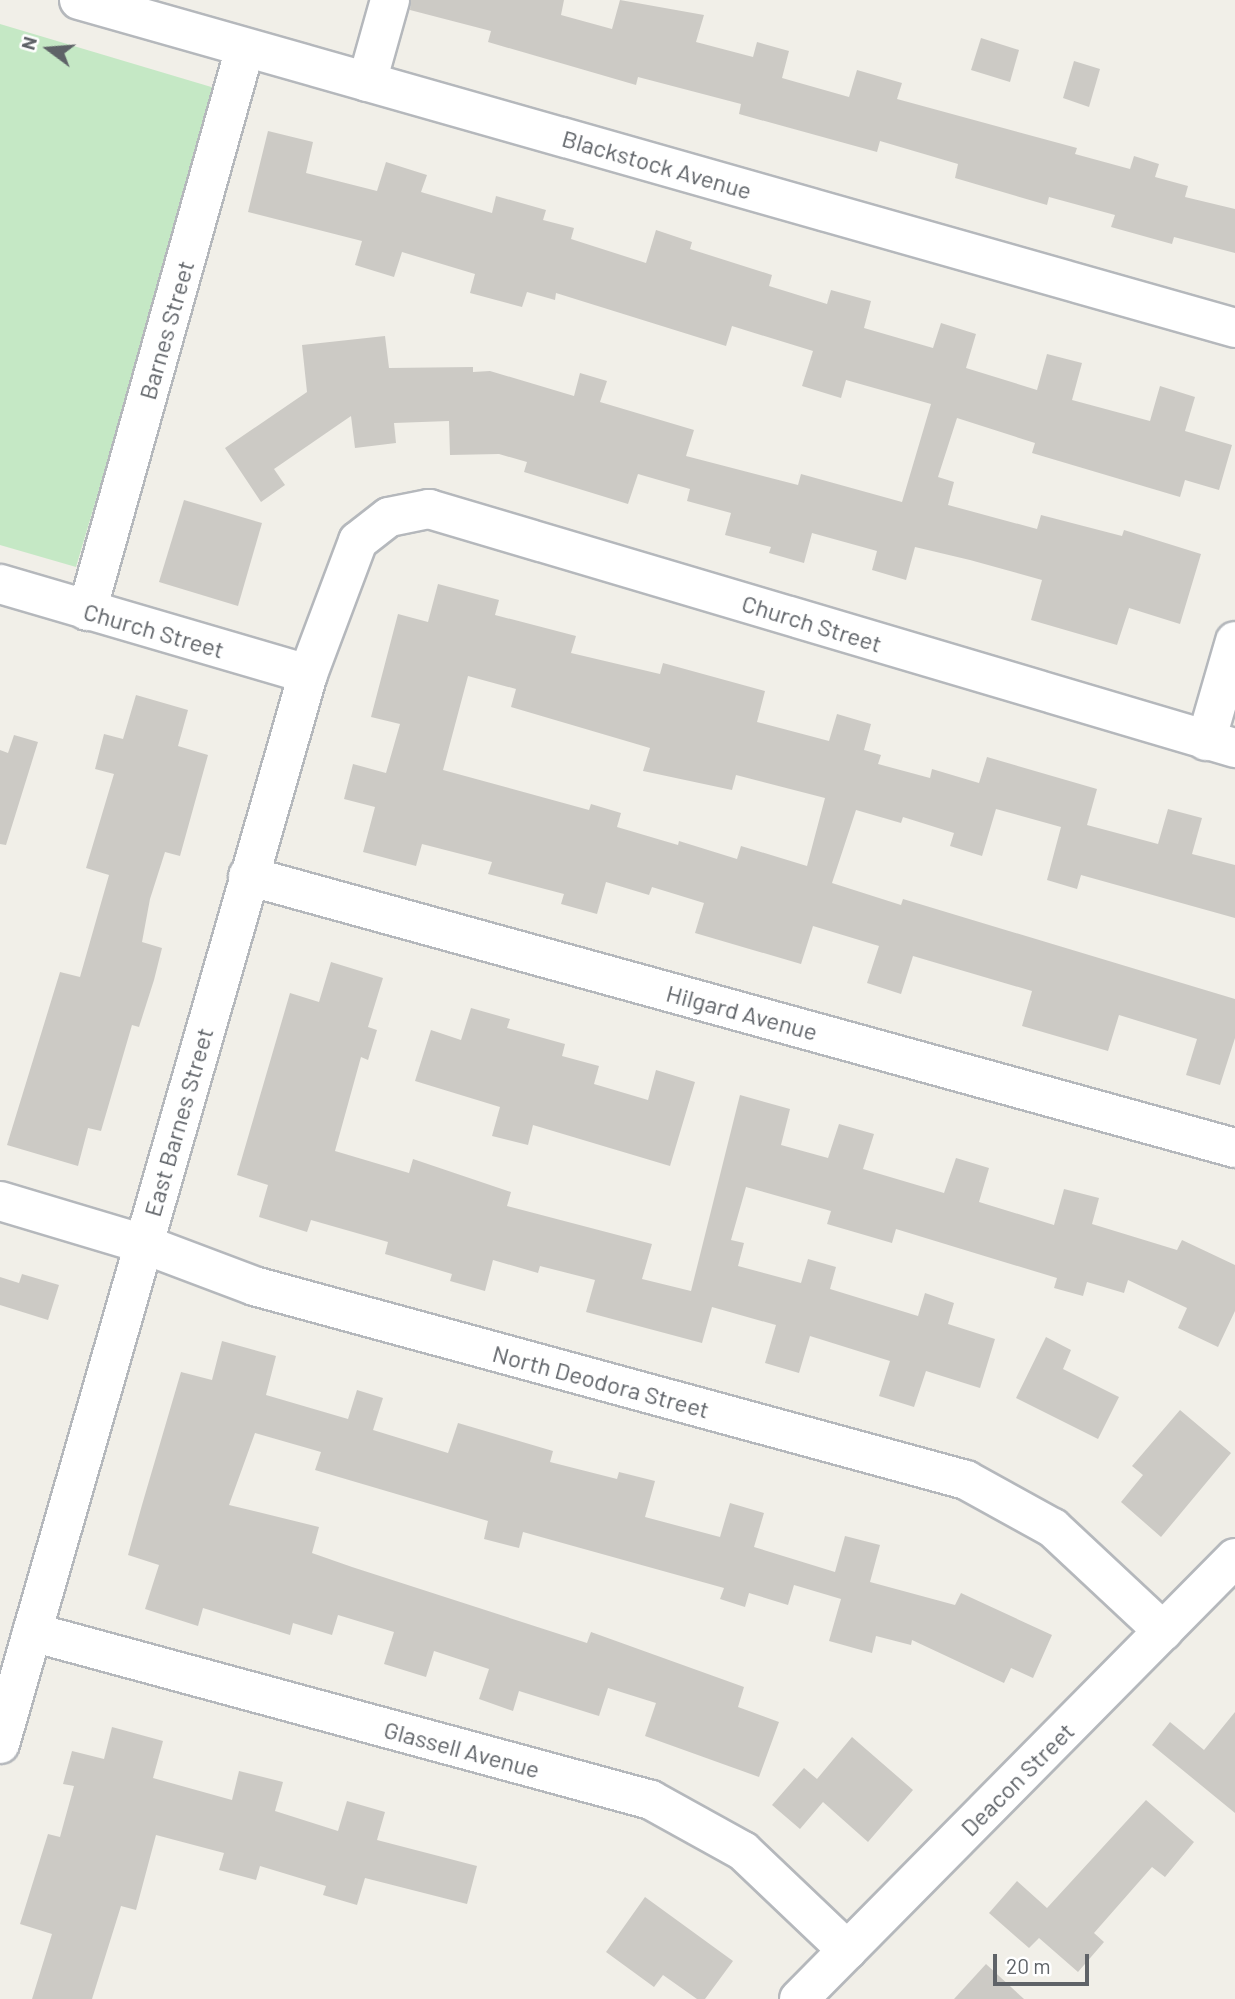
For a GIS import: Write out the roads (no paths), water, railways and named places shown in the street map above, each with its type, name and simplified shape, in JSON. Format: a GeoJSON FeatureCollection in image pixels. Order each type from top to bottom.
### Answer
{"type":"FeatureCollection","features":[{"type":"Feature","properties":{"kind":"street","name":"Blackstock Avenue"},"geometry":{"type":"LineString","coordinates":[[79,0],[156,11],[245,48],[1235,328]]}},
{"type":"Feature","properties":{"kind":"street"},"geometry":{"type":"LineString","coordinates":[[367,82],[390,0]]}},
{"type":"Feature","properties":{"kind":"street","name":"Barnes Street"},"geometry":{"type":"LineString","coordinates":[[88,611],[245,48]]}},
{"type":"Feature","properties":{"kind":"street","name":"Church Street"},"geometry":{"type":"LineString","coordinates":[[388,517],[429,509],[1221,744]]}},
{"type":"Feature","properties":{"kind":"street","name":"East Barnes Street"},"geometry":{"type":"LineString","coordinates":[[0,1745],[308,674],[347,561],[358,541],[388,517]]}},
{"type":"Feature","properties":{"kind":"street","name":"Church Street"},"geometry":{"type":"LineString","coordinates":[[0,584],[308,674]]}},
{"type":"Feature","properties":{"kind":"street"},"geometry":{"type":"LineString","coordinates":[[1221,744],[1235,640]]}},
{"type":"Feature","properties":{"kind":"street","name":"Hilgard Avenue"},"geometry":{"type":"LineString","coordinates":[[248,876],[1235,1148]]}},
{"type":"Feature","properties":{"kind":"street","name":"North Deodora Street"},"geometry":{"type":"LineString","coordinates":[[0,1201],[143,1244],[254,1286],[966,1480],[1053,1528],[1163,1631]]}},
{"type":"Feature","properties":{"kind":"street","name":"Deacon Street"},"geometry":{"type":"LineString","coordinates":[[799,1999],[1235,1558]]}},
{"type":"Feature","properties":{"kind":"street","name":"Glassell Avenue"},"geometry":{"type":"LineString","coordinates":[[33,1632],[651,1800],[743,1851],[847,1950]]}}]}
